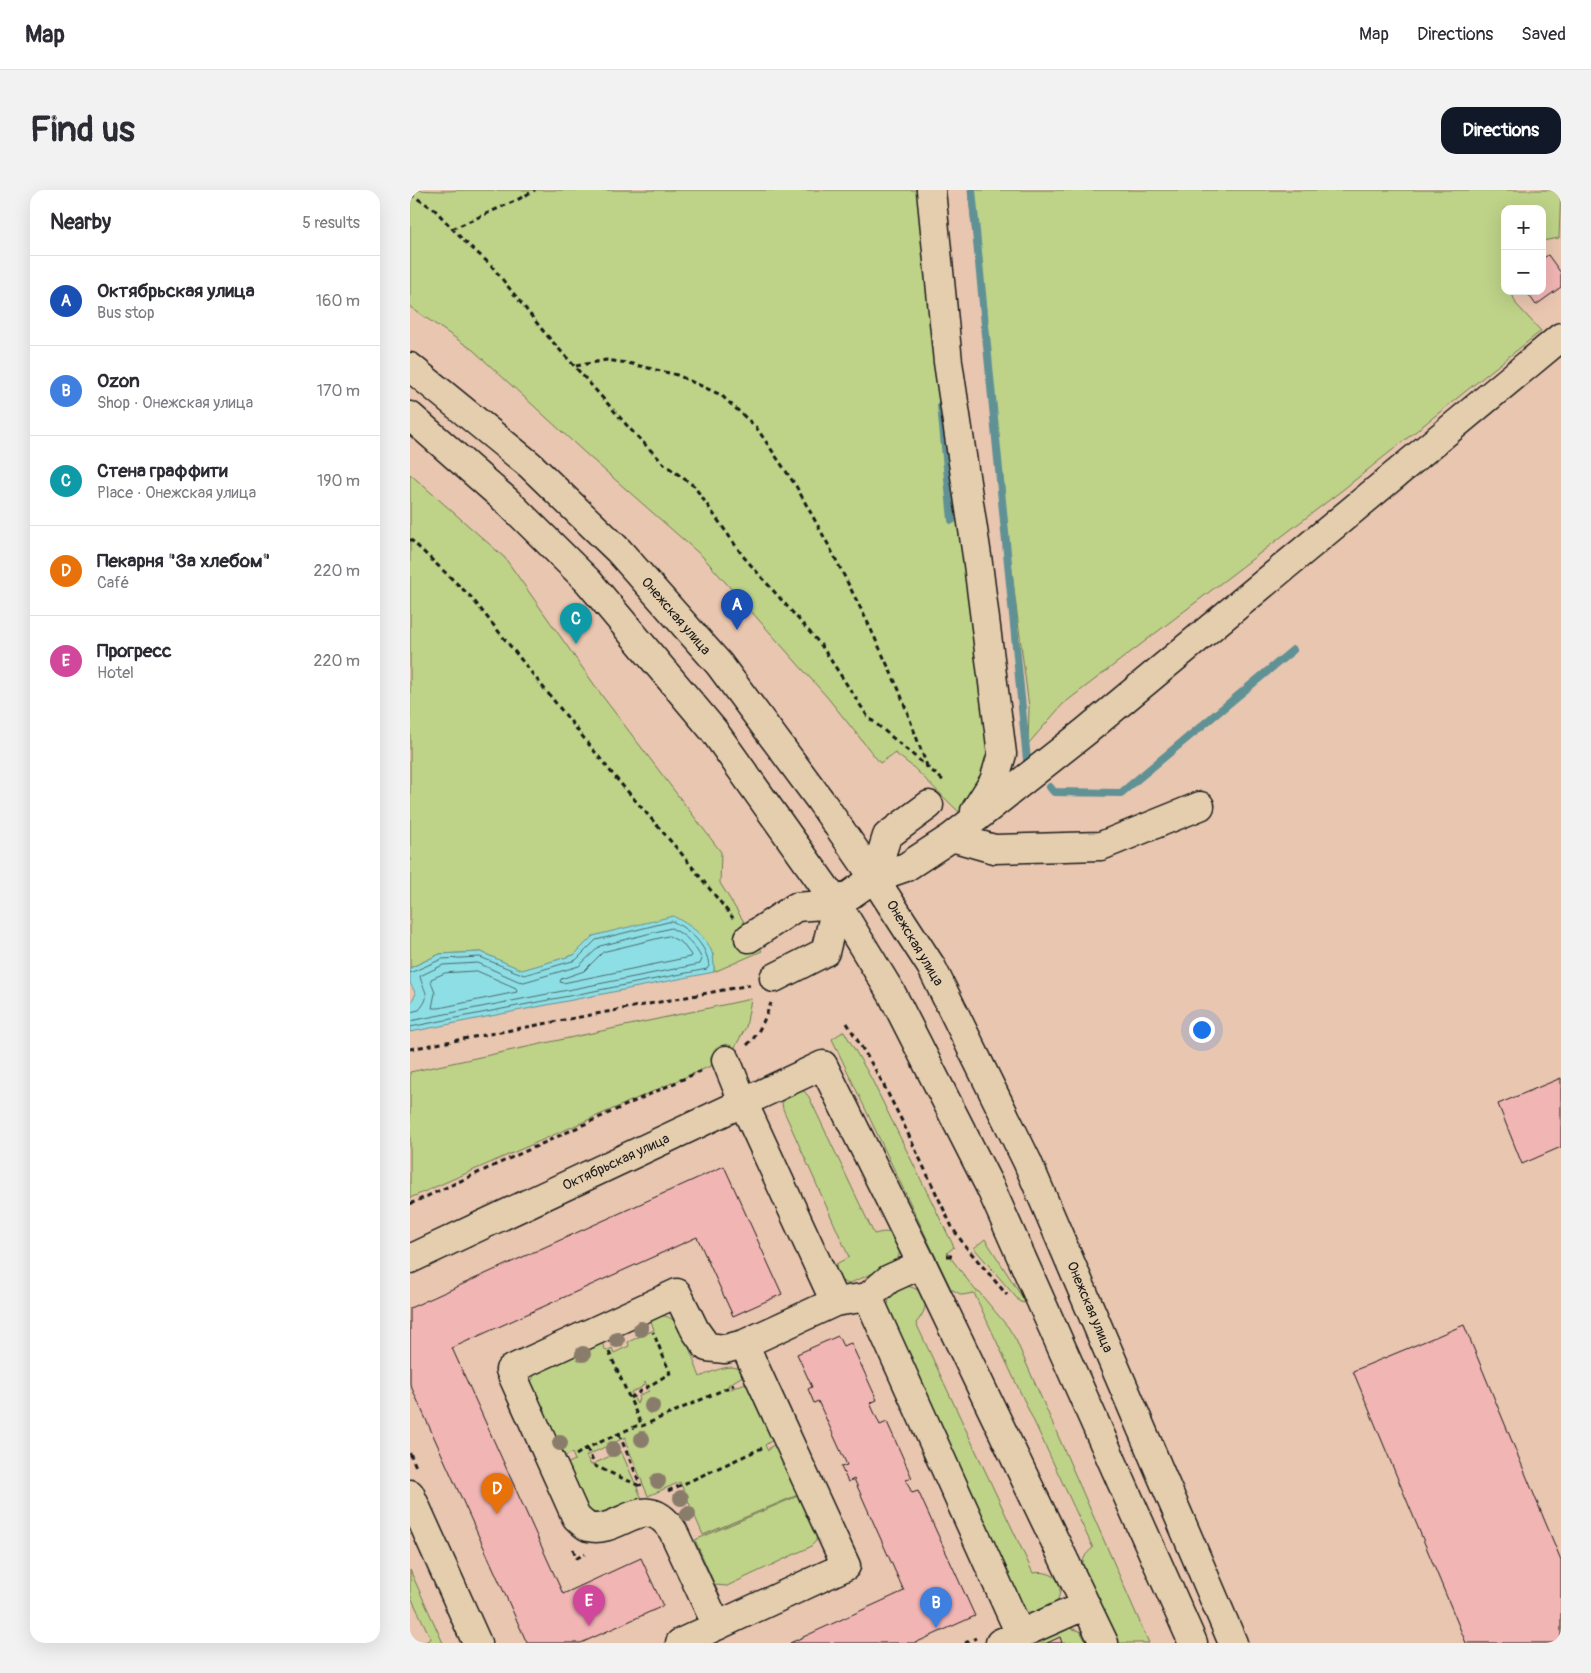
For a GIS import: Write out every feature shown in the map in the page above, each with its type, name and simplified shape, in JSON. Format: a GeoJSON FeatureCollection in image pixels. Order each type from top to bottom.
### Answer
{"type":"FeatureCollection","features":[{"type":"Feature","properties":{"kind":"main road"},"geometry":{"type":"LineString","coordinates":[[931,190],[948,362],[977,556],[1002,754],[994,781],[976,810],[952,837]]}},
{"type":"Feature","properties":{"kind":"main road"},"geometry":{"type":"LineString","coordinates":[[749,938],[796,907],[836,904],[874,878],[906,867],[952,837],[1085,732],[1561,337]]}},
{"type":"Feature","properties":{"kind":"main road","name":"Онежская улица"},"geometry":{"type":"LineString","coordinates":[[410,368],[530,465],[619,551],[719,664],[820,800],[874,878],[931,966],[1027,1161],[1233,1643]]}},
{"type":"Feature","properties":{"kind":"main road"},"geometry":{"type":"LineString","coordinates":[[410,416],[508,502],[588,581],[714,731],[836,904],[892,994],[991,1189],[1193,1643]]}},
{"type":"Feature","properties":{"kind":"main road"},"geometry":{"type":"LineString","coordinates":[[874,878],[887,836],[929,805]]}},
{"type":"Feature","properties":{"kind":"main road"},"geometry":{"type":"LineString","coordinates":[[952,837],[994,849],[1101,846],[1200,806]]}},
{"type":"Feature","properties":{"kind":"main road"},"geometry":{"type":"LineString","coordinates":[[774,978],[824,952],[836,904]]}},
{"type":"Feature","properties":{"kind":"main road"},"geometry":{"type":"LineString","coordinates":[[726,1060],[743,1102],[835,1302]]}},
{"type":"Feature","properties":{"kind":"main road","name":"Октябрьская улица"},"geometry":{"type":"LineString","coordinates":[[410,1259],[823,1065],[922,1264]]}},
{"type":"Feature","properties":{"kind":"main road"},"geometry":{"type":"LineString","coordinates":[[717,1626],[672,1531],[666,1521],[648,1507],[600,1528],[586,1526],[576,1517],[510,1370],[677,1293],[694,1330],[707,1347],[725,1349],[744,1344],[835,1302],[868,1297],[889,1279],[922,1264],[1104,1643]]}},
{"type":"Feature","properties":{"kind":"main road"},"geometry":{"type":"LineString","coordinates":[[868,1297],[999,1638],[1086,1605]]}},
{"type":"Feature","properties":{"kind":"main road"},"geometry":{"type":"LineString","coordinates":[[680,1643],[846,1566],[744,1344]]}},
{"type":"Feature","properties":{"kind":"main road"},"geometry":{"type":"LineString","coordinates":[[410,1494],[477,1643]]}},
{"type":"Feature","properties":{"kind":"path"},"geometry":{"type":"LineString","coordinates":[[452,229],[535,190]]}},
{"type":"Feature","properties":{"kind":"path"},"geometry":{"type":"LineString","coordinates":[[410,194],[434,209],[463,240],[492,265],[544,332],[632,430],[664,464],[694,486],[742,556],[821,645],[868,717],[946,783]]}},
{"type":"Feature","properties":{"kind":"path"},"geometry":{"type":"LineString","coordinates":[[576,366],[606,360],[628,363],[677,375],[722,395],[756,427],[796,486],[867,621],[899,690],[927,766]]}},
{"type":"Feature","properties":{"kind":"path"},"geometry":{"type":"LineString","coordinates":[[410,539],[471,597],[615,777],[681,853],[749,938]]}},
{"type":"Feature","properties":{"kind":"path"},"geometry":{"type":"LineString","coordinates":[[410,1049],[735,988],[774,978],[772,1000],[763,1022],[753,1040],[738,1053],[410,1204]]}},
{"type":"Feature","properties":{"kind":"path"},"geometry":{"type":"LineString","coordinates":[[847,1022],[902,1121],[953,1229],[1008,1296]]}},
{"type":"Feature","properties":{"kind":"path"},"geometry":{"type":"LineString","coordinates":[[630,1398],[670,1373],[643,1308]]}},
{"type":"Feature","properties":{"kind":"path"},"geometry":{"type":"LineString","coordinates":[[599,1329],[642,1426]]}},
{"type":"Feature","properties":{"kind":"path"},"geometry":{"type":"LineString","coordinates":[[553,1466],[636,1426],[642,1426],[758,1374]]}},
{"type":"Feature","properties":{"kind":"path"},"geometry":{"type":"LineString","coordinates":[[619,1434],[648,1507],[787,1437]]}},
{"type":"Feature","properties":{"kind":"path"},"geometry":{"type":"LineString","coordinates":[[587,1448],[595,1466],[641,1486]]}},
{"type":"Feature","properties":{"kind":"path"},"geometry":{"type":"LineString","coordinates":[[965,1643],[999,1638]]}},
{"type":"Feature","properties":{"kind":"green space"},"geometry":{"type":"Polygon","coordinates":[[[410,190],[923,190],[996,764],[962,815],[913,767],[895,753],[880,763],[827,697],[703,557],[585,453],[473,350],[410,307],[410,190]]]}},
{"type":"Feature","properties":{"kind":"green space"},"geometry":{"type":"Polygon","coordinates":[[[968,190],[1561,190],[1559,238],[1546,240],[1546,205],[1501,205],[1501,295],[1513,295],[1516,304],[1541,331],[1345,488],[1063,704],[1028,744],[1029,707],[968,190]]]}},
{"type":"Feature","properties":{"kind":"green space"},"geometry":{"type":"Polygon","coordinates":[[[410,474],[505,558],[603,697],[721,852],[720,883],[762,951],[714,972],[713,954],[593,936],[574,955],[522,971],[481,952],[440,954],[410,968],[410,474]]]}},
{"type":"Feature","properties":{"kind":"green space"},"geometry":{"type":"Polygon","coordinates":[[[751,999],[746,1027],[729,1058],[410,1198],[410,1072],[751,999]]]}},
{"type":"Feature","properties":{"kind":"green space"},"geometry":{"type":"Polygon","coordinates":[[[844,1031],[871,1078],[954,1247],[947,1253],[976,1291],[1008,1327],[1016,1340],[1149,1643],[1117,1643],[1083,1569],[1085,1557],[1093,1548],[974,1293],[962,1295],[951,1289],[832,1039],[844,1031]]]}},
{"type":"Feature","properties":{"kind":"green space"},"geometry":{"type":"Polygon","coordinates":[[[797,1089],[804,1091],[809,1097],[874,1234],[890,1233],[894,1235],[899,1243],[897,1261],[894,1264],[848,1284],[840,1280],[836,1272],[836,1264],[849,1257],[783,1109],[783,1097],[797,1089]]]}},
{"type":"Feature","properties":{"kind":"green space"},"geometry":{"type":"Polygon","coordinates":[[[985,1239],[1026,1303],[1020,1302],[974,1248],[985,1239]]]}},
{"type":"Feature","properties":{"kind":"green space"},"geometry":{"type":"Polygon","coordinates":[[[906,1286],[920,1291],[923,1295],[925,1300],[924,1311],[916,1323],[1033,1573],[1047,1573],[1056,1578],[1060,1586],[1055,1604],[1047,1610],[1037,1613],[1024,1610],[887,1309],[892,1294],[906,1286]]]}},
{"type":"Feature","properties":{"kind":"green space"},"geometry":{"type":"Polygon","coordinates":[[[658,1315],[666,1316],[673,1320],[685,1339],[700,1377],[730,1367],[741,1370],[746,1374],[728,1385],[731,1389],[750,1381],[776,1438],[765,1445],[768,1451],[770,1447],[776,1444],[800,1494],[703,1535],[680,1482],[648,1496],[626,1443],[626,1437],[586,1456],[591,1465],[621,1451],[642,1499],[614,1512],[600,1514],[586,1508],[564,1465],[575,1460],[572,1453],[561,1458],[531,1390],[531,1382],[536,1371],[600,1339],[606,1351],[612,1348],[614,1353],[629,1346],[628,1342],[654,1330],[650,1318],[658,1315]],[[645,1382],[641,1388],[631,1392],[637,1404],[640,1395],[649,1391],[645,1382]]]}},
{"type":"Feature","properties":{"kind":"green space"},"geometry":{"type":"Polygon","coordinates":[[[800,1495],[817,1532],[816,1541],[810,1547],[727,1586],[715,1585],[695,1540],[800,1495]]]}},
{"type":"Feature","properties":{"kind":"green space"},"geometry":{"type":"Polygon","coordinates":[[[410,1570],[443,1643],[423,1643],[431,1639],[410,1595],[410,1570]]]}},
{"type":"Feature","properties":{"kind":"green space"},"geometry":{"type":"Polygon","coordinates":[[[1066,1627],[1080,1631],[1087,1643],[1028,1643],[1066,1627]]]}},
{"type":"Feature","properties":{"kind":"water"},"geometry":{"type":"Polygon","coordinates":[[[673,916],[691,927],[707,943],[713,956],[714,972],[410,1032],[410,1004],[416,994],[410,983],[410,968],[440,954],[481,952],[522,970],[574,955],[593,936],[673,916]]]}},
{"type":"Feature","properties":{"kind":"building"},"geometry":{"type":"Polygon","coordinates":[[[1548,255],[1561,273],[1561,287],[1536,305],[1529,295],[1546,295],[1546,256],[1548,255]]]}},
{"type":"Feature","properties":{"kind":"building"},"geometry":{"type":"Polygon","coordinates":[[[1561,1078],[1561,1147],[1522,1164],[1498,1104],[1561,1078]]]}},
{"type":"Feature","properties":{"kind":"building"},"geometry":{"type":"Polygon","coordinates":[[[724,1166],[782,1294],[733,1316],[697,1237],[452,1348],[563,1594],[641,1558],[663,1606],[581,1643],[527,1643],[410,1384],[410,1308],[724,1166]]]}},
{"type":"Feature","properties":{"kind":"building"},"geometry":{"type":"Polygon","coordinates":[[[1464,1325],[1561,1560],[1561,1643],[1466,1643],[1353,1371],[1464,1325]]]}},
{"type":"Feature","properties":{"kind":"building"},"geometry":{"type":"Polygon","coordinates":[[[838,1336],[843,1346],[851,1343],[877,1400],[870,1403],[880,1425],[887,1422],[912,1478],[906,1480],[912,1493],[918,1491],[975,1616],[915,1643],[790,1643],[904,1591],[854,1479],[848,1482],[841,1467],[847,1465],[818,1401],[814,1403],[808,1389],[812,1387],[797,1354],[838,1336]]]}},
{"type":"Feature","properties":{"kind":"building"},"geometry":{"type":"Polygon","coordinates":[[[1060,1637],[1062,1643],[1047,1643],[1060,1637]]]}},
{"type":"Feature","properties":{"kind":"waterway"},"geometry":{"type":"LineString","coordinates":[[972,190],[1027,760]]}},
{"type":"Feature","properties":{"kind":"waterway"},"geometry":{"type":"LineString","coordinates":[[941,405],[952,520]]}},
{"type":"Feature","properties":{"kind":"waterway"},"geometry":{"type":"LineString","coordinates":[[1050,787],[1054,792],[1121,793],[1293,650]]}},
{"type":"Feature","properties":{"kind":"place","name":"Октябрьская улица"},"geometry":{"type":"Point","coordinates":[737,630]}},
{"type":"Feature","properties":{"kind":"place","name":"Стена граффити"},"geometry":{"type":"Point","coordinates":[576,644]}},
{"type":"Feature","properties":{"kind":"place","name":"Пекарня \"За хлебом\""},"geometry":{"type":"Point","coordinates":[497,1514]}},
{"type":"Feature","properties":{"kind":"place","name":"Прогресс"},"geometry":{"type":"Point","coordinates":[589,1626]}},
{"type":"Feature","properties":{"kind":"place","name":"Ozon"},"geometry":{"type":"Point","coordinates":[936,1628]}}]}
